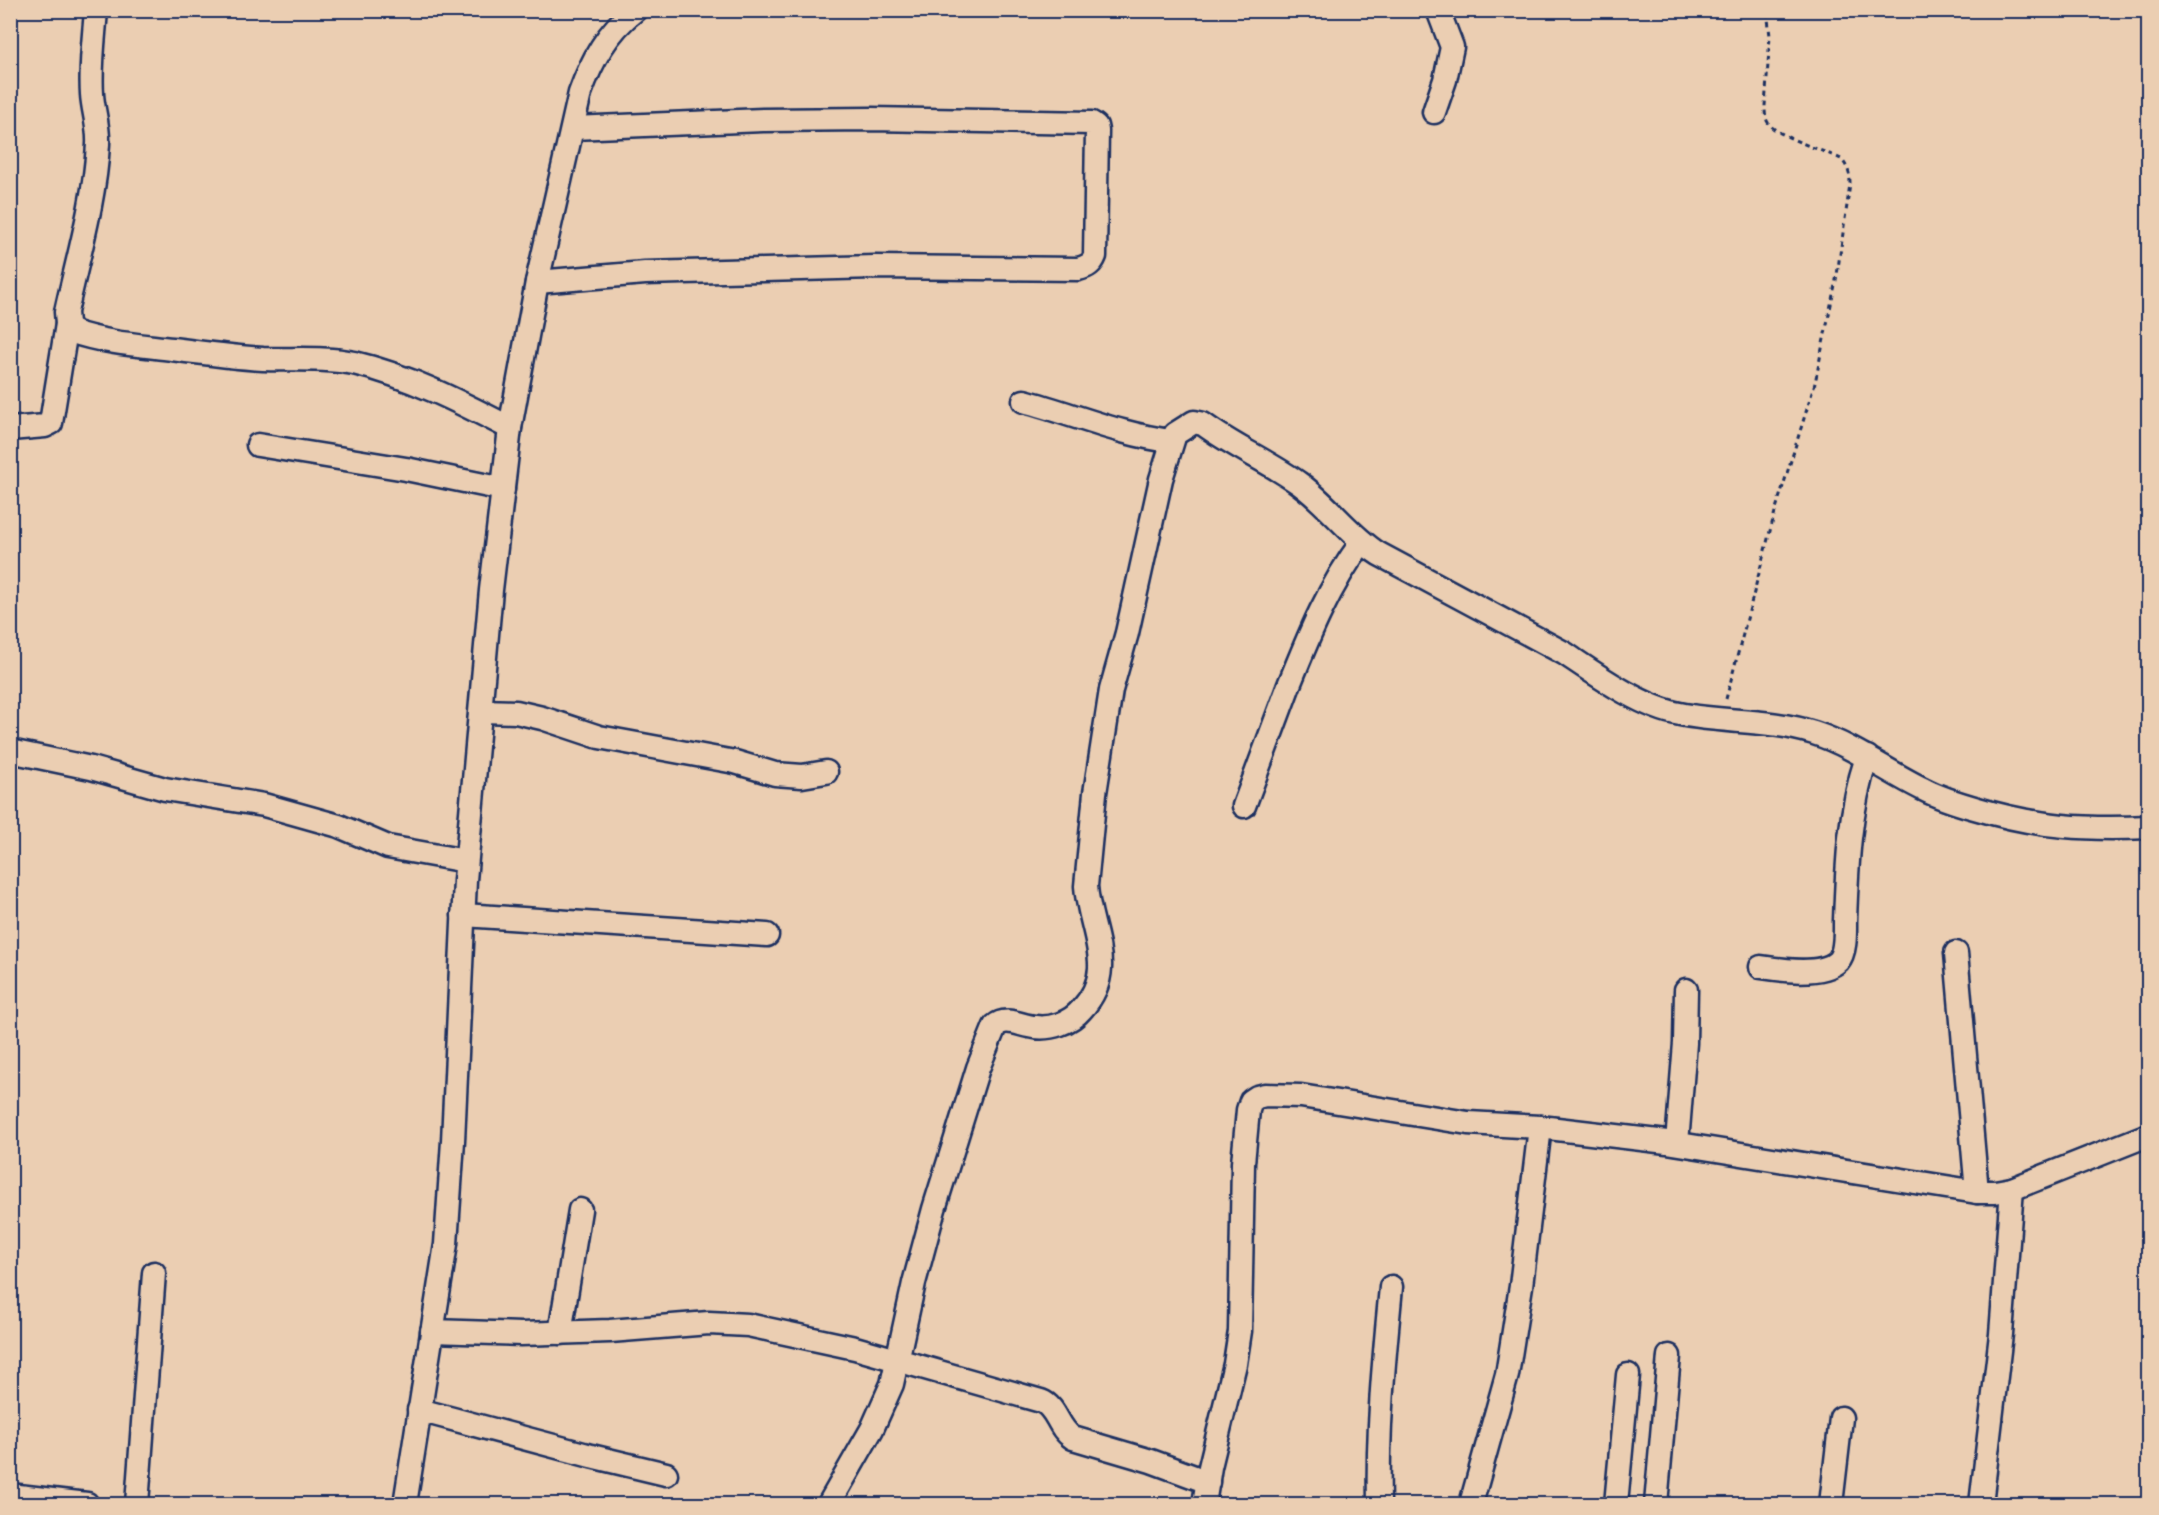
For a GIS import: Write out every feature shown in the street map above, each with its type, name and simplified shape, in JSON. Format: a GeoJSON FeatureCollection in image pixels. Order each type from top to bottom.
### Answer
{"type":"FeatureCollection","features":[{"type":"Feature","properties":{"kind":"street"},"geometry":{"type":"LineString","coordinates":[[10,429],[45,426],[51,423],[67,324],[66,312],[88,207],[98,142],[91,81],[96,10]]}},
{"type":"Feature","properties":{"kind":"street"},"geometry":{"type":"LineString","coordinates":[[405,1504],[446,1244],[453,1153],[466,861],[510,428],[537,282],[580,93],[590,64],[604,42],[635,10]]}},
{"type":"Feature","properties":{"kind":"street"},"geometry":{"type":"LineString","coordinates":[[1434,112],[1448,69],[1452,47],[1438,10]]}},
{"type":"Feature","properties":{"kind":"street"},"geometry":{"type":"LineString","coordinates":[[537,282],[645,273],[875,267],[1077,269],[1093,262],[1095,256],[1097,131],[1096,126],[1092,123],[871,119],[763,120],[573,128]]}},
{"type":"Feature","properties":{"kind":"street"},"geometry":{"type":"LineString","coordinates":[[67,324],[73,332],[126,344],[258,358],[352,363],[410,381],[453,399],[510,428]]}},
{"type":"Feature","properties":{"kind":"street"},"geometry":{"type":"LineString","coordinates":[[1024,401],[1126,433],[1171,441]]}},
{"type":"Feature","properties":{"kind":"street"},"geometry":{"type":"LineString","coordinates":[[829,1504],[880,1413],[898,1361],[914,1283],[934,1209],[978,1068],[995,1026],[1005,1021],[1045,1028],[1063,1023],[1077,1015],[1089,1002],[1097,987],[1101,963],[1099,944],[1087,901],[1086,886],[1095,793],[1111,690],[1128,633],[1151,520],[1171,441],[1182,428],[1194,422],[1203,424],[1299,483],[1362,542],[1395,563],[1564,653],[1654,706],[1678,714],[1778,724],[1814,733],[1841,743],[1923,790],[1954,802],[2030,823],[2070,828],[2148,827]]}},
{"type":"Feature","properties":{"kind":"street"},"geometry":{"type":"LineString","coordinates":[[258,445],[406,469],[503,489]]}},
{"type":"Feature","properties":{"kind":"street"},"geometry":{"type":"LineString","coordinates":[[1244,806],[1321,608],[1346,563],[1362,542]]}},
{"type":"Feature","properties":{"kind":"street"},"geometry":{"type":"LineString","coordinates":[[481,711],[516,712],[599,737],[735,762],[774,774],[801,776],[826,772]]}},
{"type":"Feature","properties":{"kind":"street"},"geometry":{"type":"LineString","coordinates":[[10,751],[91,768],[165,789],[264,805],[339,826],[388,847],[466,861]]}},
{"type":"Feature","properties":{"kind":"street"},"geometry":{"type":"LineString","coordinates":[[1761,967],[1786,971],[1810,970],[1838,961],[1844,939],[1852,811],[1857,786],[1867,757]]}},
{"type":"Feature","properties":{"kind":"street"},"geometry":{"type":"LineString","coordinates":[[463,915],[766,935]]}},
{"type":"Feature","properties":{"kind":"street"},"geometry":{"type":"LineString","coordinates":[[1956,953],[1977,1192]]}},
{"type":"Feature","properties":{"kind":"street"},"geometry":{"type":"LineString","coordinates":[[1677,1143],[1685,1043],[1686,990]]}},
{"type":"Feature","properties":{"kind":"street"},"geometry":{"type":"LineString","coordinates":[[1204,1504],[1235,1364],[1240,1331],[1241,1200],[1248,1110],[1251,1101],[1257,1097],[1265,1095],[1301,1096],[1468,1123],[1540,1127],[1677,1143],[1977,1192],[2012,1189],[2148,1135]]}},
{"type":"Feature","properties":{"kind":"street"},"geometry":{"type":"LineString","coordinates":[[1471,1504],[1507,1375],[1521,1286],[1540,1127]]}},
{"type":"Feature","properties":{"kind":"street"},"geometry":{"type":"LineString","coordinates":[[1981,1504],[2001,1334],[2012,1189]]}},
{"type":"Feature","properties":{"kind":"street"},"geometry":{"type":"LineString","coordinates":[[560,1333],[580,1210]]}},
{"type":"Feature","properties":{"kind":"street"},"geometry":{"type":"LineString","coordinates":[[137,1504],[154,1272]]}},
{"type":"Feature","properties":{"kind":"street"},"geometry":{"type":"LineString","coordinates":[[1379,1504],[1378,1454],[1391,1287]]}},
{"type":"Feature","properties":{"kind":"street"},"geometry":{"type":"LineString","coordinates":[[432,1331],[560,1333],[620,1331],[709,1323],[748,1325],[819,1340],[1047,1403],[1063,1430],[1073,1438],[1151,1461],[1208,1482]]}},
{"type":"Feature","properties":{"kind":"street"},"geometry":{"type":"LineString","coordinates":[[1656,1504],[1670,1356]]}},
{"type":"Feature","properties":{"kind":"street"},"geometry":{"type":"LineString","coordinates":[[1616,1504],[1628,1375]]}},
{"type":"Feature","properties":{"kind":"street"},"geometry":{"type":"LineString","coordinates":[[419,1410],[666,1474]]}},
{"type":"Feature","properties":{"kind":"street"},"geometry":{"type":"LineString","coordinates":[[1831,1504],[1840,1418]]}},
{"type":"Feature","properties":{"kind":"street"},"geometry":{"type":"LineString","coordinates":[[10,1495],[87,1504]]}},
{"type":"Feature","properties":{"kind":"path"},"geometry":{"type":"LineString","coordinates":[[1721,719],[1773,522],[1815,383],[1837,275],[1850,184],[1850,173],[1841,159],[1782,134],[1768,124],[1765,106],[1770,36],[1767,10]]}}]}
